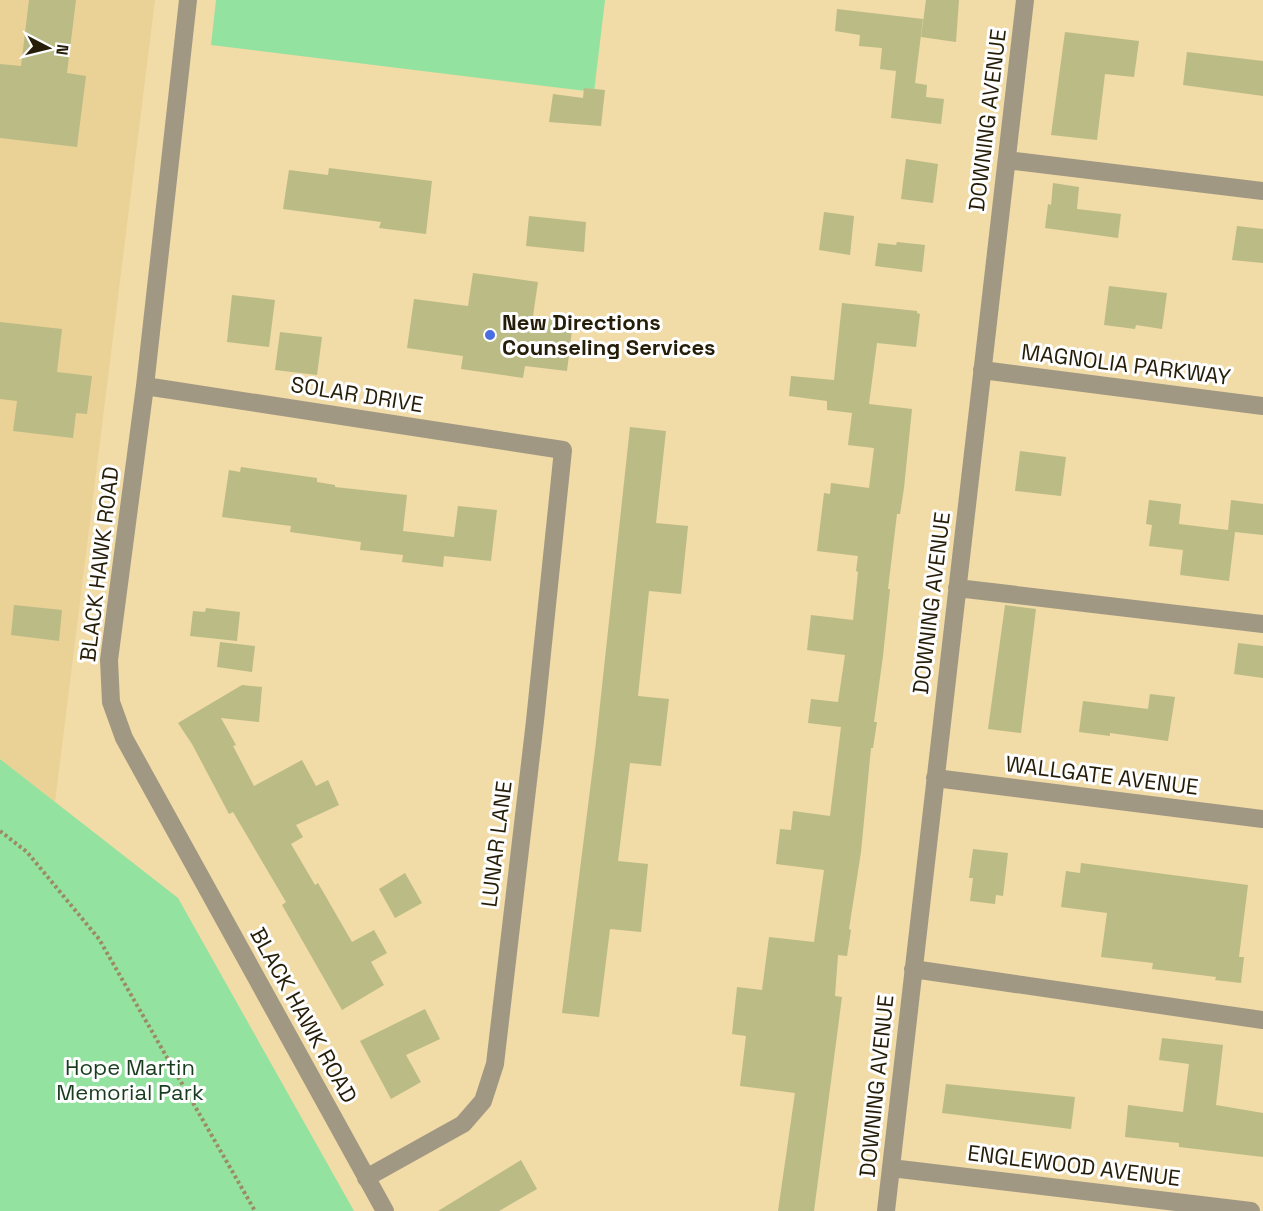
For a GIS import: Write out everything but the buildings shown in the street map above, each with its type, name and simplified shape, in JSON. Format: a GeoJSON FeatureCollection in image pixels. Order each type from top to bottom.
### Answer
{"type":"FeatureCollection","features":[{"type":"Feature","properties":{"kind":"street","name":"BLACK HAWK ROAD"},"geometry":{"type":"LineString","coordinates":[[188,0],[145,386],[109,660],[111,702],[124,738],[385,1211]]}},
{"type":"Feature","properties":{"kind":"street","name":"DOWNING AVENUE"},"geometry":{"type":"LineString","coordinates":[[886,1211],[1025,0]]}},
{"type":"Feature","properties":{"kind":"street"},"geometry":{"type":"LineString","coordinates":[[1007,160],[1263,191]]}},
{"type":"Feature","properties":{"kind":"street","name":"MAGNOLIA PARKWAY"},"geometry":{"type":"LineString","coordinates":[[982,370],[1263,406]]}},
{"type":"Feature","properties":{"kind":"street","name":"SOLAR DRIVE"},"geometry":{"type":"LineString","coordinates":[[145,386],[563,450]]}},
{"type":"Feature","properties":{"kind":"street","name":"LUNAR LANE"},"geometry":{"type":"LineString","coordinates":[[366,1178],[463,1124],[483,1101],[495,1064],[535,721],[563,450]]}},
{"type":"Feature","properties":{"kind":"street"},"geometry":{"type":"LineString","coordinates":[[957,588],[1263,624]]}},
{"type":"Feature","properties":{"kind":"street","name":"WALLGATE AVENUE"},"geometry":{"type":"LineString","coordinates":[[935,778],[1263,819]]}},
{"type":"Feature","properties":{"kind":"street"},"geometry":{"type":"LineString","coordinates":[[913,969],[1263,1020]]}},
{"type":"Feature","properties":{"kind":"street","name":"ENGLEWOOD AVENUE"},"geometry":{"type":"LineString","coordinates":[[891,1168],[1251,1211]]}},
{"type":"Feature","properties":{"kind":"path"},"geometry":{"type":"LineString","coordinates":[[0,831],[27,852],[99,939],[255,1211]]}},
{"type":"Feature","properties":{"kind":"shaded area"},"geometry":{"type":"Polygon","coordinates":[[[0,0],[155,0],[55,802],[0,759],[0,0]]]}},
{"type":"Feature","properties":{"kind":"green space"},"geometry":{"type":"Polygon","coordinates":[[[216,0],[605,0],[594,92],[211,45],[216,0]]]}},
{"type":"Feature","properties":{"kind":"green space","name":"Hope Martin Memorial Park"},"geometry":{"type":"Polygon","coordinates":[[[0,759],[178,898],[354,1211],[0,1211],[0,759]]]}},
{"type":"Feature","properties":{"kind":"place","name":"New Directions Counseling Services"},"geometry":{"type":"Point","coordinates":[490,335]}}]}
